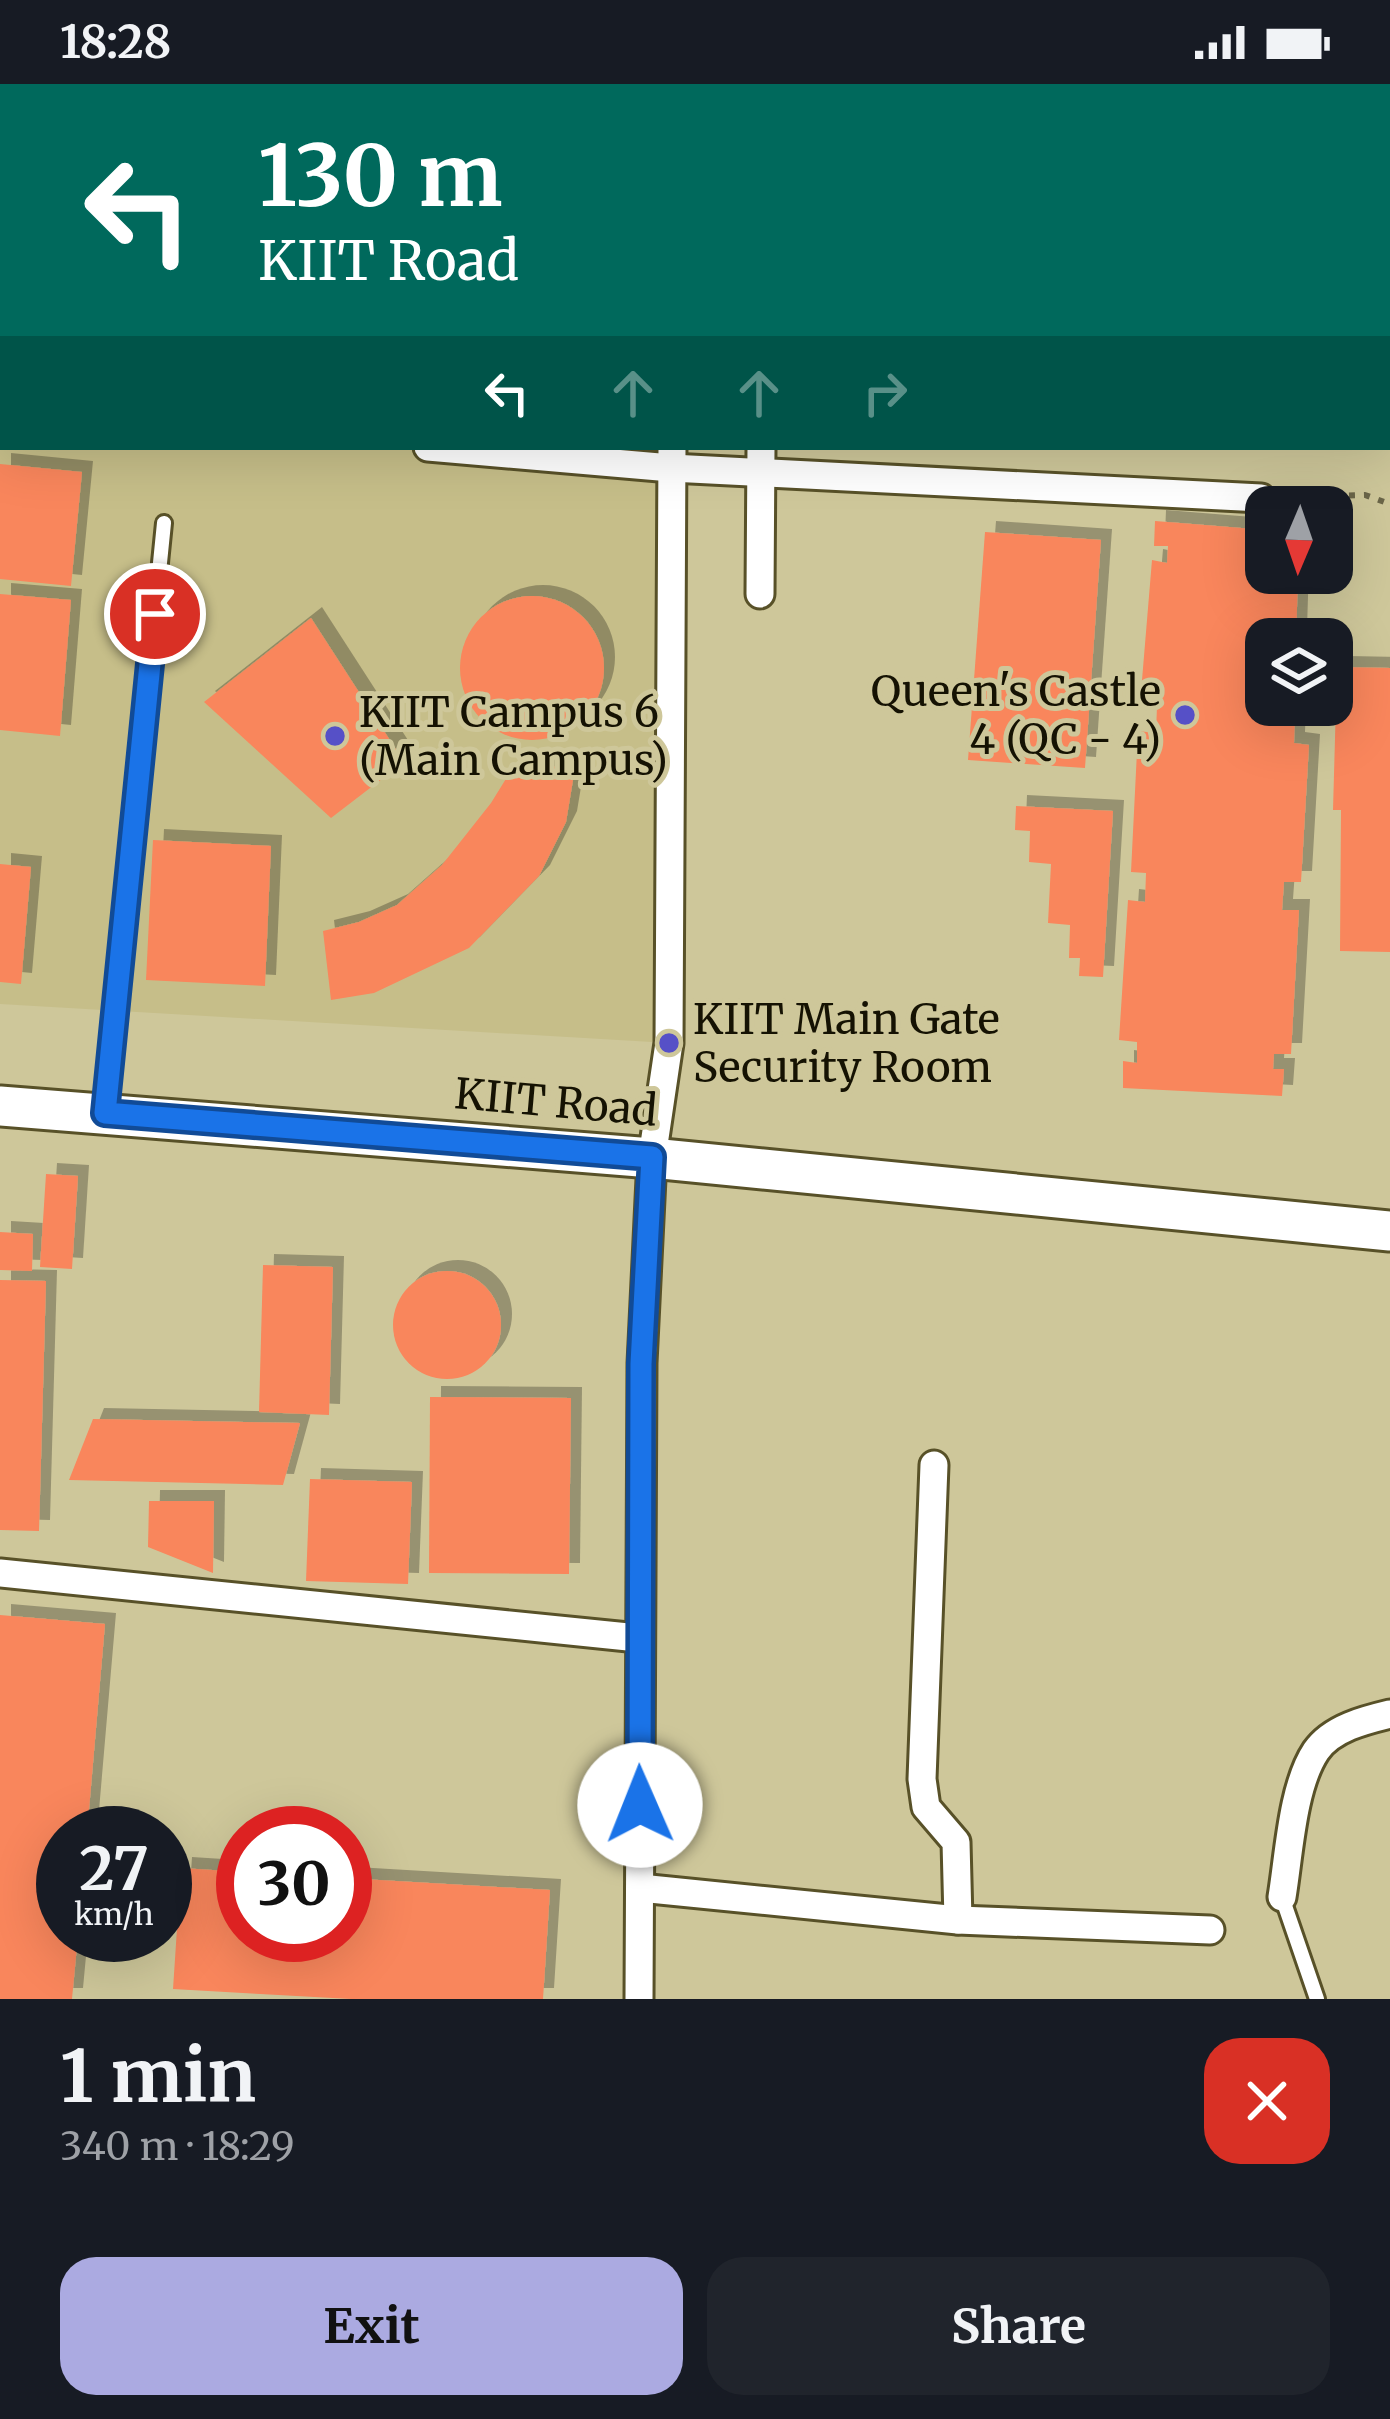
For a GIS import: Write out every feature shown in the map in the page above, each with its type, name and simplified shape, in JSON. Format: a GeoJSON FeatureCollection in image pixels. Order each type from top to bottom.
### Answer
{"type":"FeatureCollection","features":[{"type":"Feature","properties":{"kind":"main road","name":"KIIT Road"},"geometry":{"type":"LineString","coordinates":[[0,1106],[652,1157],[1390,1231]]}},
{"type":"Feature","properties":{"kind":"street"},"geometry":{"type":"LineString","coordinates":[[501,450],[761,459],[1245,496]]}},
{"type":"Feature","properties":{"kind":"street"},"geometry":{"type":"LineString","coordinates":[[639,1999],[641,1364],[652,1157],[669,1043],[672,457]]}},
{"type":"Feature","properties":{"kind":"street"},"geometry":{"type":"LineString","coordinates":[[760,594],[761,459]]}},
{"type":"Feature","properties":{"kind":"street"},"geometry":{"type":"LineString","coordinates":[[934,1465],[922,1779],[926,1807],[956,1842],[958,1920]]}},
{"type":"Feature","properties":{"kind":"street"},"geometry":{"type":"LineString","coordinates":[[0,1573],[638,1638]]}},
{"type":"Feature","properties":{"kind":"street"},"geometry":{"type":"LineString","coordinates":[[1282,1898],[1299,1797],[1316,1750],[1341,1729],[1390,1714]]}},
{"type":"Feature","properties":{"kind":"street"},"geometry":{"type":"LineString","coordinates":[[640,1888],[958,1920],[1210,1930]]}},
{"type":"Feature","properties":{"kind":"lane"},"geometry":{"type":"LineString","coordinates":[[105,1113],[164,523]]}},
{"type":"Feature","properties":{"kind":"lane"},"geometry":{"type":"LineString","coordinates":[[1282,1898],[1317,1999]]}},
{"type":"Feature","properties":{"kind":"path"},"geometry":{"type":"LineString","coordinates":[[1353,495],[1390,504]]}},
{"type":"Feature","properties":{"kind":"shaded area","name":"KIIT Campus 6 (Main Campus)"},"geometry":{"type":"Polygon","coordinates":[[[0,450],[463,450],[671,468],[669,1043],[0,1004],[0,450]]]}},
{"type":"Feature","properties":{"kind":"building"},"geometry":{"type":"Polygon","coordinates":[[[0,464],[82,472],[71,586],[0,579],[0,464]]]}},
{"type":"Feature","properties":{"kind":"building"},"geometry":{"type":"Polygon","coordinates":[[[1155,521],[1245,528],[1245,594],[1297,594],[1297,618],[1245,618],[1245,726],[1295,726],[1294,743],[1309,745],[1301,882],[1284,882],[1282,910],[1299,910],[1291,1054],[1274,1054],[1273,1069],[1284,1069],[1282,1096],[1123,1088],[1123,1061],[1137,1063],[1137,1042],[1119,1040],[1128,900],[1145,902],[1146,873],[1131,872],[1138,731],[1156,733],[1157,706],[1140,704],[1152,560],[1167,563],[1168,546],[1154,546],[1155,521]]]}},
{"type":"Feature","properties":{"kind":"building"},"geometry":{"type":"Polygon","coordinates":[[[985,532],[1101,540],[1085,768],[968,760],[985,532]]]}},
{"type":"Feature","properties":{"kind":"building"},"geometry":{"type":"Polygon","coordinates":[[[0,594],[71,600],[60,736],[0,730],[0,594]]]}},
{"type":"Feature","properties":{"kind":"building"},"geometry":{"type":"Polygon","coordinates":[[[532,596],[559,602],[583,617],[598,641],[604,668],[598,695],[583,719],[559,734],[532,740],[505,734],[481,719],[466,695],[460,668],[466,641],[481,617],[505,602],[532,596]]]}},
{"type":"Feature","properties":{"kind":"building"},"geometry":{"type":"Polygon","coordinates":[[[311,618],[404,762],[331,818],[204,702],[311,618]]]}},
{"type":"Feature","properties":{"kind":"building"},"geometry":{"type":"Polygon","coordinates":[[[1353,667],[1390,668],[1390,952],[1340,951],[1341,810],[1333,810],[1335,726],[1353,726],[1353,667]]]}},
{"type":"Feature","properties":{"kind":"building"},"geometry":{"type":"Polygon","coordinates":[[[515,764],[575,768],[566,822],[539,876],[469,948],[374,993],[331,1000],[323,931],[397,905],[442,865],[515,764]]]}},
{"type":"Feature","properties":{"kind":"building"},"geometry":{"type":"Polygon","coordinates":[[[1016,806],[1113,811],[1103,977],[1079,976],[1080,958],[1069,958],[1070,925],[1048,923],[1051,864],[1029,862],[1030,831],[1015,830],[1016,806]]]}},
{"type":"Feature","properties":{"kind":"building"},"geometry":{"type":"Polygon","coordinates":[[[153,840],[271,846],[265,986],[146,980],[153,840]]]}},
{"type":"Feature","properties":{"kind":"building"},"geometry":{"type":"Polygon","coordinates":[[[0,864],[31,867],[21,984],[0,982],[0,864]]]}},
{"type":"Feature","properties":{"kind":"building"},"geometry":{"type":"Polygon","coordinates":[[[46,1174],[78,1176],[72,1269],[40,1267],[46,1174]]]}},
{"type":"Feature","properties":{"kind":"building"},"geometry":{"type":"Polygon","coordinates":[[[0,1232],[33,1234],[32,1271],[0,1270],[0,1232]]]}},
{"type":"Feature","properties":{"kind":"building"},"geometry":{"type":"Polygon","coordinates":[[[263,1265],[333,1267],[329,1415],[259,1412],[263,1265]]]}},
{"type":"Feature","properties":{"kind":"building"},"geometry":{"type":"Polygon","coordinates":[[[447,1271],[468,1275],[485,1287],[497,1304],[501,1325],[497,1346],[485,1363],[468,1375],[447,1379],[426,1375],[409,1363],[397,1346],[393,1325],[397,1304],[409,1287],[426,1275],[447,1271]]]}},
{"type":"Feature","properties":{"kind":"building"},"geometry":{"type":"Polygon","coordinates":[[[0,1280],[46,1281],[39,1531],[0,1530],[0,1280]]]}},
{"type":"Feature","properties":{"kind":"building"},"geometry":{"type":"Polygon","coordinates":[[[430,1397],[571,1398],[569,1574],[429,1573],[430,1397]]]}},
{"type":"Feature","properties":{"kind":"building"},"geometry":{"type":"Polygon","coordinates":[[[93,1419],[300,1423],[283,1485],[69,1480],[93,1419]]]}},
{"type":"Feature","properties":{"kind":"building"},"geometry":{"type":"Polygon","coordinates":[[[310,1479],[412,1482],[408,1584],[306,1581],[310,1479]]]}},
{"type":"Feature","properties":{"kind":"building"},"geometry":{"type":"Polygon","coordinates":[[[149,1501],[214,1501],[213,1573],[148,1547],[149,1501]]]}},
{"type":"Feature","properties":{"kind":"building"},"geometry":{"type":"Polygon","coordinates":[[[0,1615],[105,1624],[89,1806],[36,1806],[36,1962],[75,1962],[72,1999],[0,1999],[0,1615]]]}},
{"type":"Feature","properties":{"kind":"building"},"geometry":{"type":"Polygon","coordinates":[[[192,1869],[216,1870],[216,1962],[372,1962],[372,1880],[550,1890],[543,1999],[351,1999],[173,1989],[175,1962],[192,1962],[192,1869]]]}},
{"type":"Feature","properties":{"kind":"place","name":"Queen's Castle 4 (QC - 4)"},"geometry":{"type":"Point","coordinates":[1185,715]}},
{"type":"Feature","properties":{"kind":"place","name":"KIIT Campus 6 (Main Campus)"},"geometry":{"type":"Point","coordinates":[335,736]}},
{"type":"Feature","properties":{"kind":"place","name":"KIIT Main Gate Security Room"},"geometry":{"type":"Point","coordinates":[669,1043]}},
{"type":"Feature","properties":{"kind":"route"},"geometry":{"type":"LineString","coordinates":[[155,614],[105,1113],[652,1157],[641,1364],[640,1805]]}}]}
